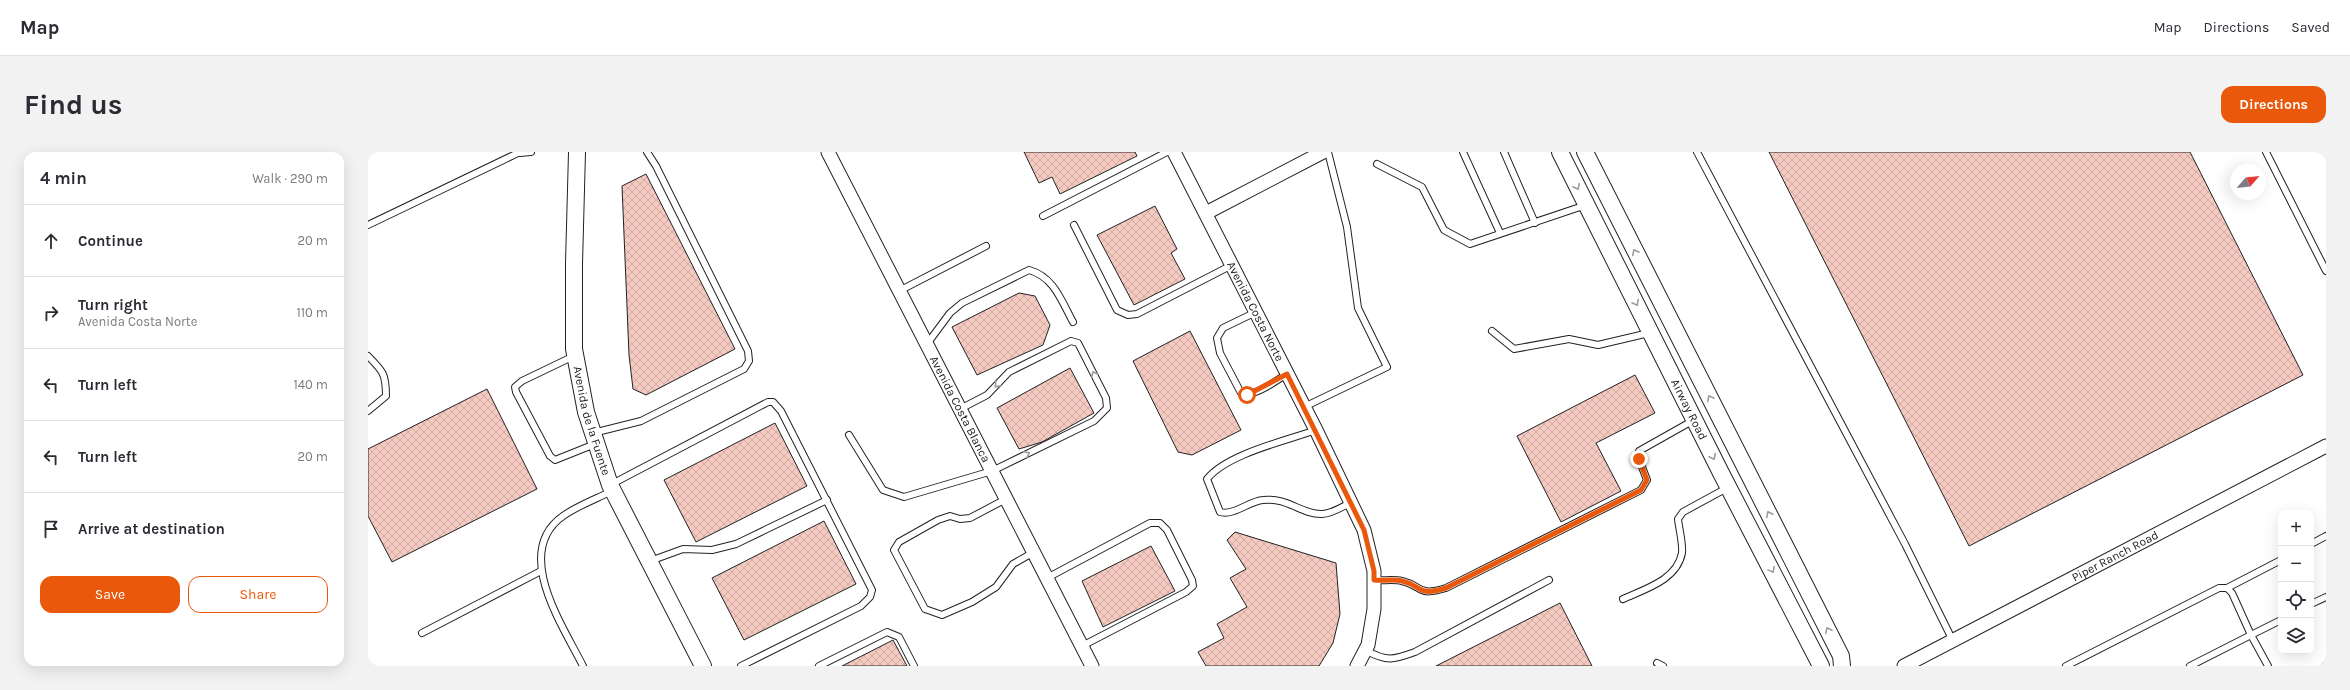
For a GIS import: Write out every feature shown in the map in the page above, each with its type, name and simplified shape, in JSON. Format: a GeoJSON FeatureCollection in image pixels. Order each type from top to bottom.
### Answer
{"type":"FeatureCollection","features":[{"type":"Feature","properties":{"kind":"street","name":"Avenida de la Fuente"},"geometry":{"type":"LineString","coordinates":[[577,152],[574,264],[575,355],[586,412],[612,488],[703,666]]}},
{"type":"Feature","properties":{"kind":"street","name":"Avenida Costa Blanca"},"geometry":{"type":"LineString","coordinates":[[828,152],[1092,666]]}},
{"type":"Feature","properties":{"kind":"street","name":"Avenida Costa Norte"},"geometry":{"type":"LineString","coordinates":[[1174,152],[1304,406],[1364,530],[1374,571],[1374,609],[1365,650],[1357,666]]}},
{"type":"Feature","properties":{"kind":"street"},"geometry":{"type":"LineString","coordinates":[[1206,213],[1323,152]]}},
{"type":"Feature","properties":{"kind":"street","name":"Airway Road"},"geometry":{"type":"LineString","coordinates":[[1560,152],[1728,487],[1821,666]]}},
{"type":"Feature","properties":{"kind":"street","name":"Airway Road"},"geometry":{"type":"LineString","coordinates":[[1585,152],[1841,656],[1842,666]]}},
{"type":"Feature","properties":{"kind":"street","name":"Piper Ranch Road"},"geometry":{"type":"LineString","coordinates":[[1904,666],[2326,446]]}},
{"type":"Feature","properties":{"kind":"lane"},"geometry":{"type":"LineString","coordinates":[[368,225],[520,152],[532,152]]}},
{"type":"Feature","properties":{"kind":"lane"},"geometry":{"type":"LineString","coordinates":[[575,355],[522,381],[515,387],[516,392],[550,456],[555,460],[567,457],[595,438],[641,421],[744,369],[749,362],[748,351],[656,166],[647,152]]}},
{"type":"Feature","properties":{"kind":"lane"},"geometry":{"type":"LineString","coordinates":[[1043,216],[1167,152]]}},
{"type":"Feature","properties":{"kind":"lane"},"geometry":{"type":"LineString","coordinates":[[1304,406],[1387,367],[1358,308],[1347,227],[1328,152]]}},
{"type":"Feature","properties":{"kind":"lane"},"geometry":{"type":"LineString","coordinates":[[1464,152],[1500,233]]}},
{"type":"Feature","properties":{"kind":"lane"},"geometry":{"type":"LineString","coordinates":[[1504,152],[1535,223]]}},
{"type":"Feature","properties":{"kind":"lane"},"geometry":{"type":"LineString","coordinates":[[1697,152],[1905,544],[1953,641]]}},
{"type":"Feature","properties":{"kind":"lane"},"geometry":{"type":"LineString","coordinates":[[2266,152],[2326,271]]}},
{"type":"Feature","properties":{"kind":"lane"},"geometry":{"type":"LineString","coordinates":[[1377,164],[1422,187],[1444,230],[1470,244],[1586,205]]}},
{"type":"Feature","properties":{"kind":"lane"},"geometry":{"type":"LineString","coordinates":[[1074,225],[1117,310],[1128,315],[1137,314],[1232,265]]}},
{"type":"Feature","properties":{"kind":"lane"},"geometry":{"type":"LineString","coordinates":[[899,291],[986,246]]}},
{"type":"Feature","properties":{"kind":"lane"},"geometry":{"type":"LineString","coordinates":[[927,344],[950,313],[962,303],[1029,270],[1044,276],[1052,283],[1072,322]]}},
{"type":"Feature","properties":{"kind":"lane"},"geometry":{"type":"LineString","coordinates":[[1256,312],[1223,328],[1217,338],[1220,353],[1241,394],[1247,395],[1256,392],[1287,374]]}},
{"type":"Feature","properties":{"kind":"lane"},"geometry":{"type":"LineString","coordinates":[[1492,331],[1514,349],[1569,340],[1598,345],[1651,333]]}},
{"type":"Feature","properties":{"kind":"lane"},"geometry":{"type":"LineString","coordinates":[[849,435],[883,490],[904,497],[992,471],[1094,421],[1107,408],[1106,398],[1081,348],[1078,343],[1071,341],[1009,372],[987,396],[960,409]]}},
{"type":"Feature","properties":{"kind":"lane"},"geometry":{"type":"LineString","coordinates":[[368,356],[382,369],[386,384],[386,396],[368,411]]}},
{"type":"Feature","properties":{"kind":"lane"},"geometry":{"type":"LineString","coordinates":[[583,666],[546,591],[541,571],[545,541],[549,531],[562,516],[768,402],[774,402],[781,411],[872,590],[870,597],[861,606],[741,666]]}},
{"type":"Feature","properties":{"kind":"lane"},"geometry":{"type":"LineString","coordinates":[[1374,580],[1403,581],[1421,592],[1433,592],[1446,588],[1641,490],[1647,480],[1639,459],[1638,451],[1694,420]]}},
{"type":"Feature","properties":{"kind":"lane"},"geometry":{"type":"LineString","coordinates":[[1316,430],[1246,455],[1214,471],[1207,480],[1208,487],[1220,512],[1227,514],[1263,500],[1286,501],[1313,514],[1324,514],[1350,503]]}},
{"type":"Feature","properties":{"kind":"lane"},"geometry":{"type":"LineString","coordinates":[[1623,599],[1662,581],[1678,566],[1682,552],[1678,519],[1683,512],[1728,487]]}},
{"type":"Feature","properties":{"kind":"lane"},"geometry":{"type":"LineString","coordinates":[[1006,499],[970,518],[960,519],[950,516],[938,520],[899,542],[894,550],[925,609],[942,615],[972,602],[996,587],[1013,564],[1034,552]]}},
{"type":"Feature","properties":{"kind":"lane"},"geometry":{"type":"LineString","coordinates":[[650,561],[683,549],[712,550],[736,544],[827,500]]}},
{"type":"Feature","properties":{"kind":"lane"},"geometry":{"type":"LineString","coordinates":[[1047,578],[1150,523],[1160,523],[1167,530],[1192,580],[1192,586],[1186,592],[1082,646]]}},
{"type":"Feature","properties":{"kind":"lane"},"geometry":{"type":"LineString","coordinates":[[2314,542],[2326,536]]}},
{"type":"Feature","properties":{"kind":"lane"},"geometry":{"type":"LineString","coordinates":[[2066,666],[2219,588],[2227,588],[2278,562]]}},
{"type":"Feature","properties":{"kind":"lane"},"geometry":{"type":"LineString","coordinates":[[422,633],[541,571]]}},
{"type":"Feature","properties":{"kind":"lane"},"geometry":{"type":"LineString","coordinates":[[1365,650],[1382,659],[1395,659],[1415,652],[1549,580]]}},
{"type":"Feature","properties":{"kind":"lane"},"geometry":{"type":"LineString","coordinates":[[2227,588],[2232,593],[2251,635],[2268,666]]}},
{"type":"Feature","properties":{"kind":"lane"},"geometry":{"type":"LineString","coordinates":[[2314,603],[2326,597]]}},
{"type":"Feature","properties":{"kind":"lane"},"geometry":{"type":"LineString","coordinates":[[2190,666],[2278,622]]}},
{"type":"Feature","properties":{"kind":"lane"},"geometry":{"type":"LineString","coordinates":[[819,666],[887,632],[899,637],[914,666]]}},
{"type":"Feature","properties":{"kind":"building"},"geometry":{"type":"Polygon","coordinates":[[[1024,152],[1135,152],[1137,156],[1060,194],[1052,177],[1039,183],[1024,152]]]}},
{"type":"Feature","properties":{"kind":"building"},"geometry":{"type":"Polygon","coordinates":[[[1769,152],[2190,152],[2303,375],[1969,546],[1769,152]]]}},
{"type":"Feature","properties":{"kind":"building"},"geometry":{"type":"Polygon","coordinates":[[[646,174],[735,349],[646,395],[633,389],[629,355],[622,186],[646,174]]]}},
{"type":"Feature","properties":{"kind":"building"},"geometry":{"type":"Polygon","coordinates":[[[1155,206],[1177,249],[1171,253],[1185,279],[1134,305],[1097,235],[1155,206]]]}},
{"type":"Feature","properties":{"kind":"building"},"geometry":{"type":"Polygon","coordinates":[[[1019,293],[1035,296],[1050,325],[1043,345],[977,375],[952,327],[1019,293]]]}},
{"type":"Feature","properties":{"kind":"building"},"geometry":{"type":"Polygon","coordinates":[[[1190,331],[1241,430],[1192,455],[1178,452],[1133,361],[1190,331]]]}},
{"type":"Feature","properties":{"kind":"building"},"geometry":{"type":"Polygon","coordinates":[[[1070,368],[1094,413],[1042,442],[1019,449],[997,408],[1070,368]]]}},
{"type":"Feature","properties":{"kind":"building"},"geometry":{"type":"Polygon","coordinates":[[[1635,375],[1655,413],[1596,443],[1621,491],[1561,522],[1517,436],[1635,375]]]}},
{"type":"Feature","properties":{"kind":"building"},"geometry":{"type":"Polygon","coordinates":[[[487,389],[537,489],[392,562],[368,516],[368,449],[487,389]]]}},
{"type":"Feature","properties":{"kind":"building"},"geometry":{"type":"Polygon","coordinates":[[[775,423],[807,486],[696,542],[664,480],[775,423]]]}},
{"type":"Feature","properties":{"kind":"building"},"geometry":{"type":"Polygon","coordinates":[[[824,521],[856,584],[744,640],[712,578],[824,521]]]}},
{"type":"Feature","properties":{"kind":"building"},"geometry":{"type":"Polygon","coordinates":[[[1235,532],[1336,563],[1340,614],[1333,643],[1319,666],[1206,666],[1198,652],[1224,638],[1217,624],[1247,607],[1230,578],[1246,569],[1227,540],[1235,532]]]}},
{"type":"Feature","properties":{"kind":"building"},"geometry":{"type":"Polygon","coordinates":[[[1151,546],[1175,591],[1103,627],[1082,581],[1151,546]]]}},
{"type":"Feature","properties":{"kind":"building"},"geometry":{"type":"Polygon","coordinates":[[[1560,603],[1592,666],[1436,666],[1560,603]]]}},
{"type":"Feature","properties":{"kind":"building"},"geometry":{"type":"Polygon","coordinates":[[[893,640],[907,666],[842,666],[893,640]]]}},
{"type":"Feature","properties":{"kind":"route"},"geometry":{"type":"LineString","coordinates":[[1247,395],[1256,392],[1287,374],[1316,430],[1364,530],[1374,571],[1374,580],[1403,581],[1421,592],[1433,592],[1446,588],[1641,490],[1645,486],[1647,480],[1639,459]]}}]}
